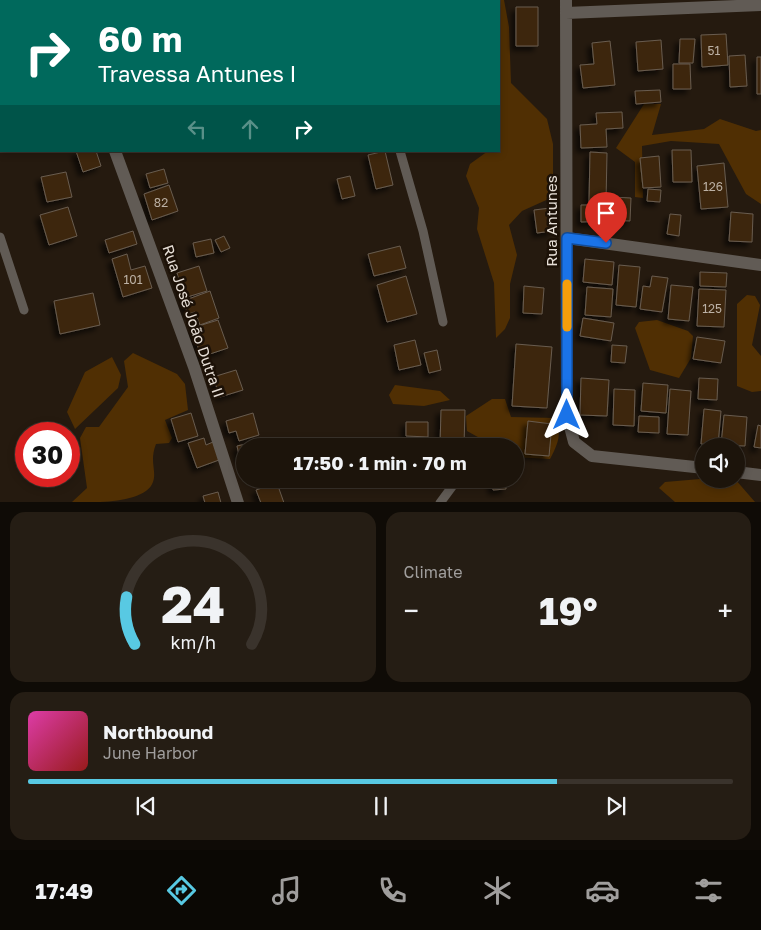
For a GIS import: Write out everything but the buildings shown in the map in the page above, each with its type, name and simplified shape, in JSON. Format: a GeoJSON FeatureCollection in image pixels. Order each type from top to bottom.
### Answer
{"type":"FeatureCollection","features":[{"type":"Feature","properties":{"kind":"street","name":"Rua Antunes"},"geometry":{"type":"LineString","coordinates":[[566,0],[567,415],[574,442],[592,456],[695,467]]}},
{"type":"Feature","properties":{"kind":"street"},"geometry":{"type":"LineString","coordinates":[[566,13],[761,5]]}},
{"type":"Feature","properties":{"kind":"street","name":"Rua José João Dutra II"},"geometry":{"type":"LineString","coordinates":[[114,152],[194,367],[238,502]]}},
{"type":"Feature","properties":{"kind":"street"},"geometry":{"type":"LineString","coordinates":[[567,238],[761,265]]}},
{"type":"Feature","properties":{"kind":"street"},"geometry":{"type":"LineString","coordinates":[[745,473],[761,475]]}},
{"type":"Feature","properties":{"kind":"lane"},"geometry":{"type":"LineString","coordinates":[[400,152],[422,231],[443,322]]}},
{"type":"Feature","properties":{"kind":"lane"},"geometry":{"type":"LineString","coordinates":[[0,237],[24,310]]}},
{"type":"Feature","properties":{"kind":"lane"},"geometry":{"type":"LineString","coordinates":[[440,502],[451,488]]}},
{"type":"Feature","properties":{"kind":"shaded area"},"geometry":{"type":"Polygon","coordinates":[[[500,0],[504,0],[509,27],[511,83],[547,119],[553,144],[553,197],[522,211],[509,225],[517,255],[510,284],[510,318],[505,329],[496,338],[494,283],[477,229],[479,208],[466,176],[470,164],[487,152],[500,152],[500,0]]]}},
{"type":"Feature","properties":{"kind":"shaded area"},"geometry":{"type":"Polygon","coordinates":[[[644,104],[661,104],[652,135],[704,129],[720,119],[756,131],[761,130],[761,204],[746,194],[719,144],[671,141],[642,146],[643,198],[635,197],[635,162],[616,148],[644,104]]]}},
{"type":"Feature","properties":{"kind":"shaded area"},"geometry":{"type":"Polygon","coordinates":[[[747,295],[755,296],[760,305],[752,345],[761,356],[761,391],[752,392],[737,386],[737,304],[747,295]]]}},
{"type":"Feature","properties":{"kind":"shaded area"},"geometry":{"type":"Polygon","coordinates":[[[657,320],[688,331],[693,336],[691,358],[679,378],[650,370],[635,328],[639,322],[657,320]]]}},
{"type":"Feature","properties":{"kind":"shaded area"},"geometry":{"type":"Polygon","coordinates":[[[133,353],[177,374],[185,384],[188,410],[165,420],[172,438],[169,443],[156,444],[153,456],[154,478],[148,489],[130,498],[106,502],[72,502],[87,488],[80,438],[86,427],[99,427],[128,387],[124,361],[133,353]]]}},
{"type":"Feature","properties":{"kind":"shaded area"},"geometry":{"type":"Polygon","coordinates":[[[112,357],[121,375],[118,388],[80,424],[80,422],[72,422],[67,412],[85,372],[112,357]]]}},
{"type":"Feature","properties":{"kind":"shaded area"},"geometry":{"type":"Polygon","coordinates":[[[395,385],[440,391],[450,400],[424,406],[393,404],[389,395],[395,385]]]}},
{"type":"Feature","properties":{"kind":"shaded area"},"geometry":{"type":"Polygon","coordinates":[[[492,399],[505,399],[511,417],[556,418],[559,429],[555,449],[550,459],[524,458],[524,438],[480,438],[467,431],[466,416],[492,399]]]}},
{"type":"Feature","properties":{"kind":"shaded area"},"geometry":{"type":"Polygon","coordinates":[[[695,479],[695,488],[743,488],[755,502],[675,502],[659,488],[665,482],[695,479]]]}},
{"type":"Feature","properties":{"kind":"slow traffic"},"geometry":{"type":"LineString","coordinates":[[567,284],[567,327]]}},
{"type":"Feature","properties":{"kind":"route"},"geometry":{"type":"LineString","coordinates":[[567,415],[567,238],[606,243]]}}]}
